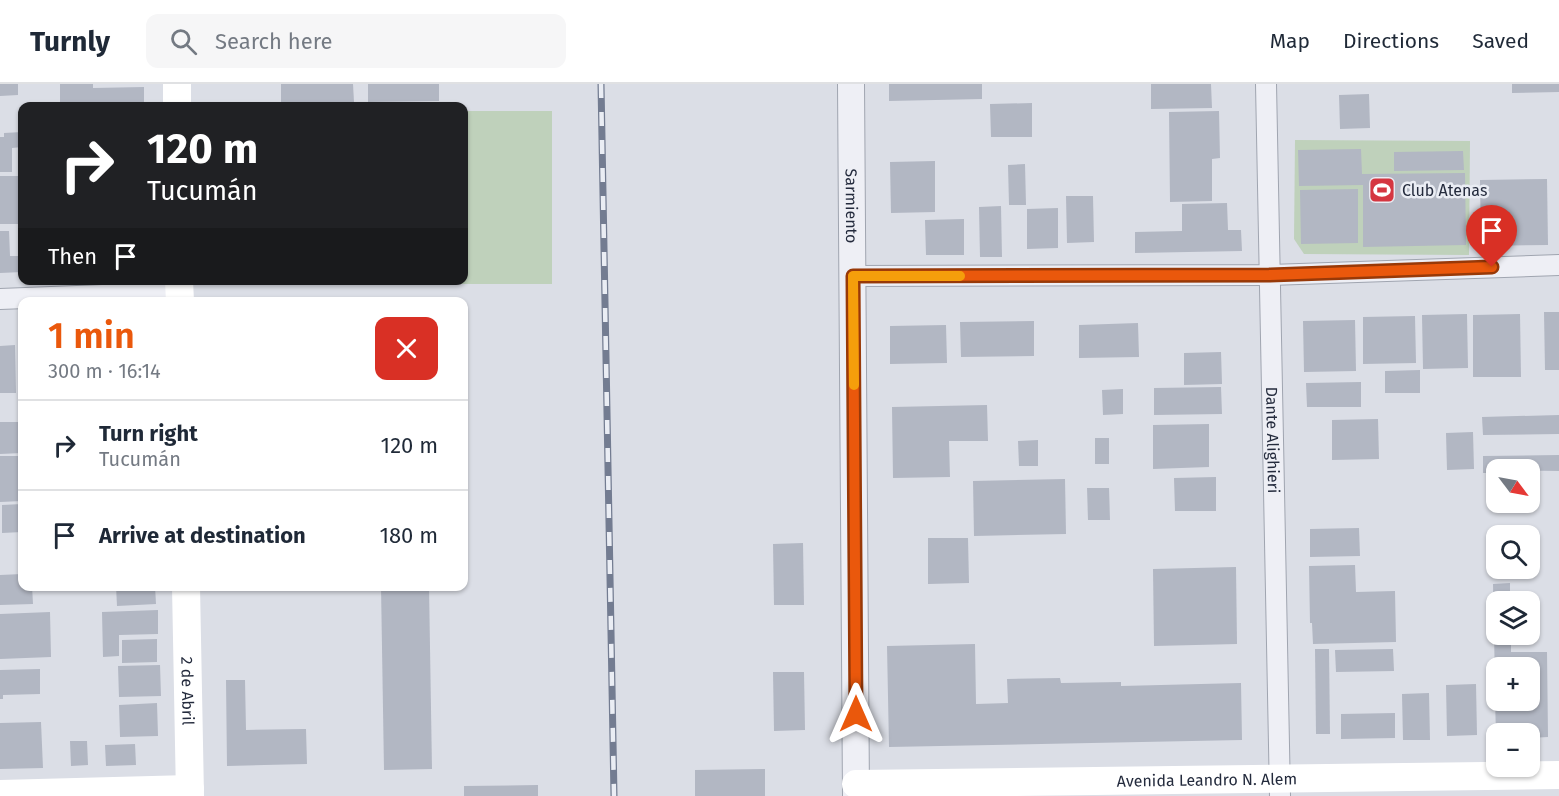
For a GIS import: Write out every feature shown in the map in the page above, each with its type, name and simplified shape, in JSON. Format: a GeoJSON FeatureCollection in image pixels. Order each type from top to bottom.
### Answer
{"type":"FeatureCollection","features":[{"type":"Feature","properties":{"kind":"main road"},"geometry":{"type":"LineString","coordinates":[[177,84],[177,102]]}},
{"type":"Feature","properties":{"kind":"main road","name":"2 de Abril"},"geometry":{"type":"LineString","coordinates":[[186,591],[190,793]]}},
{"type":"Feature","properties":{"kind":"main road","name":"Avenida Leandro N. Alem"},"geometry":{"type":"LineString","coordinates":[[856,790],[1280,787],[1559,775]]}},
{"type":"Feature","properties":{"kind":"main road"},"geometry":{"type":"LineString","coordinates":[[0,794],[190,793]]}},
{"type":"Feature","properties":{"kind":"street","name":"Sarmiento"},"geometry":{"type":"LineString","coordinates":[[851,84],[856,790]]}},
{"type":"Feature","properties":{"kind":"street","name":"Dante Alighieri"},"geometry":{"type":"LineString","coordinates":[[1266,84],[1280,787]]}},
{"type":"Feature","properties":{"kind":"street"},"geometry":{"type":"LineString","coordinates":[[853,276],[1269,275],[1559,265]]}},
{"type":"Feature","properties":{"kind":"street"},"geometry":{"type":"LineString","coordinates":[[45,297],[179,291]]}},
{"type":"Feature","properties":{"kind":"street"},"geometry":{"type":"LineString","coordinates":[[0,299],[18,298]]}},
{"type":"Feature","properties":{"kind":"green space"},"geometry":{"type":"Polygon","coordinates":[[[468,111],[552,111],[552,284],[468,284],[468,111]]]}},
{"type":"Feature","properties":{"kind":"green space","name":"Club Atenas"},"geometry":{"type":"Polygon","coordinates":[[[1295,140],[1470,141],[1469,255],[1304,254],[1294,239],[1295,140]]]}},
{"type":"Feature","properties":{"kind":"building"},"geometry":{"type":"Polygon","coordinates":[[[0,84],[18,84],[18,95],[0,96],[0,84]]]}},
{"type":"Feature","properties":{"kind":"building"},"geometry":{"type":"Polygon","coordinates":[[[60,84],[93,84],[93,88],[144,87],[144,102],[60,102],[60,84]]]}},
{"type":"Feature","properties":{"kind":"building"},"geometry":{"type":"Polygon","coordinates":[[[281,84],[353,84],[354,102],[281,102],[281,84]]]}},
{"type":"Feature","properties":{"kind":"building"},"geometry":{"type":"Polygon","coordinates":[[[368,84],[439,84],[439,101],[368,102],[368,84]]]}},
{"type":"Feature","properties":{"kind":"building"},"geometry":{"type":"Polygon","coordinates":[[[889,84],[982,84],[982,99],[889,101],[889,84]]]}},
{"type":"Feature","properties":{"kind":"building"},"geometry":{"type":"Polygon","coordinates":[[[1151,84],[1211,84],[1212,108],[1151,109],[1151,84]]]}},
{"type":"Feature","properties":{"kind":"building"},"geometry":{"type":"Polygon","coordinates":[[[1512,84],[1559,84],[1559,92],[1512,93],[1512,84]]]}},
{"type":"Feature","properties":{"kind":"building"},"geometry":{"type":"Polygon","coordinates":[[[1369,94],[1370,128],[1340,129],[1339,95],[1369,94]]]}},
{"type":"Feature","properties":{"kind":"building"},"geometry":{"type":"Polygon","coordinates":[[[1032,103],[1032,137],[991,137],[990,104],[1032,103]]]}},
{"type":"Feature","properties":{"kind":"building"},"geometry":{"type":"Polygon","coordinates":[[[1219,111],[1220,158],[1212,159],[1212,201],[1170,202],[1169,112],[1219,111]]]}},
{"type":"Feature","properties":{"kind":"building"},"geometry":{"type":"Polygon","coordinates":[[[18,132],[18,147],[12,148],[12,172],[0,172],[0,137],[4,137],[4,133],[18,132]]]}},
{"type":"Feature","properties":{"kind":"building"},"geometry":{"type":"Polygon","coordinates":[[[1361,149],[1362,174],[1465,173],[1466,245],[1363,247],[1363,185],[1299,186],[1298,150],[1361,149]]]}},
{"type":"Feature","properties":{"kind":"building"},"geometry":{"type":"Polygon","coordinates":[[[1463,151],[1464,170],[1394,171],[1394,152],[1463,151]]]}},
{"type":"Feature","properties":{"kind":"building"},"geometry":{"type":"Polygon","coordinates":[[[935,161],[935,212],[891,213],[890,162],[935,161]]]}},
{"type":"Feature","properties":{"kind":"building"},"geometry":{"type":"Polygon","coordinates":[[[1025,164],[1026,205],[1009,205],[1008,165],[1025,164]]]}},
{"type":"Feature","properties":{"kind":"building"},"geometry":{"type":"Polygon","coordinates":[[[0,176],[18,176],[18,224],[0,224],[0,176]]]}},
{"type":"Feature","properties":{"kind":"building"},"geometry":{"type":"Polygon","coordinates":[[[1547,179],[1548,245],[1481,246],[1480,180],[1547,179]]]}},
{"type":"Feature","properties":{"kind":"building"},"geometry":{"type":"Polygon","coordinates":[[[1358,189],[1358,243],[1301,244],[1300,190],[1358,189]]]}},
{"type":"Feature","properties":{"kind":"building"},"geometry":{"type":"Polygon","coordinates":[[[1066,196],[1093,196],[1094,242],[1067,243],[1066,196]]]}},
{"type":"Feature","properties":{"kind":"building"},"geometry":{"type":"Polygon","coordinates":[[[1227,203],[1228,230],[1241,230],[1242,251],[1135,253],[1135,232],[1182,231],[1182,204],[1227,203]]]}},
{"type":"Feature","properties":{"kind":"building"},"geometry":{"type":"Polygon","coordinates":[[[1001,206],[1002,257],[980,257],[979,207],[1001,206]]]}},
{"type":"Feature","properties":{"kind":"building"},"geometry":{"type":"Polygon","coordinates":[[[1058,208],[1058,248],[1027,249],[1027,209],[1058,208]]]}},
{"type":"Feature","properties":{"kind":"building"},"geometry":{"type":"Polygon","coordinates":[[[964,219],[964,255],[926,255],[925,220],[964,219]]]}},
{"type":"Feature","properties":{"kind":"building"},"geometry":{"type":"Polygon","coordinates":[[[0,231],[9,231],[10,256],[18,256],[18,272],[0,273],[0,231]]]}},
{"type":"Feature","properties":{"kind":"building"},"geometry":{"type":"Polygon","coordinates":[[[1544,312],[1559,312],[1559,370],[1545,370],[1544,312]]]}},
{"type":"Feature","properties":{"kind":"building"},"geometry":{"type":"Polygon","coordinates":[[[1467,314],[1468,368],[1423,369],[1422,315],[1467,314]]]}},
{"type":"Feature","properties":{"kind":"building"},"geometry":{"type":"Polygon","coordinates":[[[1520,314],[1521,377],[1473,377],[1473,315],[1520,314]]]}},
{"type":"Feature","properties":{"kind":"building"},"geometry":{"type":"Polygon","coordinates":[[[1415,316],[1416,363],[1363,364],[1363,317],[1415,316]]]}},
{"type":"Feature","properties":{"kind":"building"},"geometry":{"type":"Polygon","coordinates":[[[1355,320],[1356,371],[1304,372],[1303,321],[1355,320]]]}},
{"type":"Feature","properties":{"kind":"building"},"geometry":{"type":"Polygon","coordinates":[[[1034,321],[1034,356],[961,357],[960,322],[1034,321]]]}},
{"type":"Feature","properties":{"kind":"building"},"geometry":{"type":"Polygon","coordinates":[[[1138,323],[1139,357],[1079,358],[1079,325],[1138,323]]]}},
{"type":"Feature","properties":{"kind":"building"},"geometry":{"type":"Polygon","coordinates":[[[946,325],[947,363],[890,364],[890,326],[946,325]]]}},
{"type":"Feature","properties":{"kind":"building"},"geometry":{"type":"Polygon","coordinates":[[[15,345],[16,393],[0,393],[0,346],[15,345]]]}},
{"type":"Feature","properties":{"kind":"building"},"geometry":{"type":"Polygon","coordinates":[[[1221,352],[1222,384],[1184,385],[1184,353],[1221,352]]]}},
{"type":"Feature","properties":{"kind":"building"},"geometry":{"type":"Polygon","coordinates":[[[1420,370],[1420,393],[1385,393],[1385,371],[1420,370]]]}},
{"type":"Feature","properties":{"kind":"building"},"geometry":{"type":"Polygon","coordinates":[[[1361,382],[1361,407],[1307,407],[1306,383],[1361,382]]]}},
{"type":"Feature","properties":{"kind":"building"},"geometry":{"type":"Polygon","coordinates":[[[1221,387],[1222,414],[1154,415],[1154,388],[1221,387]]]}},
{"type":"Feature","properties":{"kind":"building"},"geometry":{"type":"Polygon","coordinates":[[[1123,389],[1123,414],[1103,415],[1102,390],[1123,389]]]}},
{"type":"Feature","properties":{"kind":"building"},"geometry":{"type":"Polygon","coordinates":[[[987,405],[988,441],[949,441],[950,477],[893,478],[892,407],[987,405]]]}},
{"type":"Feature","properties":{"kind":"building"},"geometry":{"type":"Polygon","coordinates":[[[1559,415],[1559,434],[1483,435],[1482,417],[1559,415]]]}},
{"type":"Feature","properties":{"kind":"building"},"geometry":{"type":"Polygon","coordinates":[[[1378,419],[1379,459],[1332,460],[1332,420],[1378,419]]]}},
{"type":"Feature","properties":{"kind":"building"},"geometry":{"type":"Polygon","coordinates":[[[0,422],[18,422],[18,453],[0,454],[0,422]]]}},
{"type":"Feature","properties":{"kind":"building"},"geometry":{"type":"Polygon","coordinates":[[[1209,424],[1209,467],[1153,469],[1153,425],[1209,424]]]}},
{"type":"Feature","properties":{"kind":"building"},"geometry":{"type":"Polygon","coordinates":[[[1473,432],[1474,469],[1447,470],[1446,433],[1473,432]]]}},
{"type":"Feature","properties":{"kind":"building"},"geometry":{"type":"Polygon","coordinates":[[[1095,438],[1109,438],[1109,464],[1095,464],[1095,438]]]}},
{"type":"Feature","properties":{"kind":"building"},"geometry":{"type":"Polygon","coordinates":[[[1038,440],[1038,466],[1019,466],[1018,441],[1038,440]]]}},
{"type":"Feature","properties":{"kind":"building"},"geometry":{"type":"Polygon","coordinates":[[[1559,455],[1559,471],[1540,471],[1540,459],[1486,459],[1486,473],[1483,473],[1483,456],[1559,455]]]}},
{"type":"Feature","properties":{"kind":"building"},"geometry":{"type":"Polygon","coordinates":[[[0,456],[18,456],[18,501],[0,502],[0,456]]]}},
{"type":"Feature","properties":{"kind":"building"},"geometry":{"type":"Polygon","coordinates":[[[1216,477],[1216,511],[1175,511],[1174,478],[1216,477]]]}},
{"type":"Feature","properties":{"kind":"building"},"geometry":{"type":"Polygon","coordinates":[[[1065,479],[1066,534],[974,536],[973,481],[1065,479]]]}},
{"type":"Feature","properties":{"kind":"building"},"geometry":{"type":"Polygon","coordinates":[[[1087,488],[1109,488],[1110,520],[1088,520],[1087,488]]]}},
{"type":"Feature","properties":{"kind":"building"},"geometry":{"type":"Polygon","coordinates":[[[18,504],[18,532],[2,533],[2,505],[18,504]]]}},
{"type":"Feature","properties":{"kind":"building"},"geometry":{"type":"Polygon","coordinates":[[[1359,528],[1360,556],[1310,557],[1310,529],[1359,528]]]}},
{"type":"Feature","properties":{"kind":"building"},"geometry":{"type":"Polygon","coordinates":[[[928,538],[968,538],[969,583],[928,584],[928,538]]]}},
{"type":"Feature","properties":{"kind":"building"},"geometry":{"type":"Polygon","coordinates":[[[803,543],[804,605],[774,605],[773,544],[803,543]]]}},
{"type":"Feature","properties":{"kind":"building"},"geometry":{"type":"Polygon","coordinates":[[[1355,565],[1356,592],[1395,591],[1396,642],[1313,644],[1312,623],[1310,623],[1309,566],[1355,565]]]}},
{"type":"Feature","properties":{"kind":"building"},"geometry":{"type":"Polygon","coordinates":[[[1236,567],[1237,644],[1154,646],[1153,569],[1236,567]]]}},
{"type":"Feature","properties":{"kind":"building"},"geometry":{"type":"Polygon","coordinates":[[[18,574],[18,591],[32,591],[33,604],[0,605],[0,575],[18,574]]]}},
{"type":"Feature","properties":{"kind":"building"},"geometry":{"type":"Polygon","coordinates":[[[1510,583],[1510,591],[1493,591],[1493,584],[1510,583]]]}},
{"type":"Feature","properties":{"kind":"building"},"geometry":{"type":"Polygon","coordinates":[[[116,591],[155,591],[156,604],[117,606],[116,591]]]}},
{"type":"Feature","properties":{"kind":"building"},"geometry":{"type":"Polygon","coordinates":[[[381,591],[429,591],[432,769],[384,770],[381,591]]]}},
{"type":"Feature","properties":{"kind":"building"},"geometry":{"type":"Polygon","coordinates":[[[158,610],[158,634],[119,635],[119,656],[103,657],[102,612],[158,610]]]}},
{"type":"Feature","properties":{"kind":"building"},"geometry":{"type":"Polygon","coordinates":[[[50,612],[51,657],[0,659],[0,614],[50,612]]]}},
{"type":"Feature","properties":{"kind":"building"},"geometry":{"type":"Polygon","coordinates":[[[157,639],[157,662],[122,663],[122,640],[157,639]]]}},
{"type":"Feature","properties":{"kind":"building"},"geometry":{"type":"Polygon","coordinates":[[[975,644],[976,704],[1008,703],[1007,679],[1060,678],[1061,683],[1121,682],[1121,686],[1241,683],[1242,740],[889,747],[887,646],[975,644]]]}},
{"type":"Feature","properties":{"kind":"building"},"geometry":{"type":"Polygon","coordinates":[[[1494,645],[1511,645],[1511,652],[1547,652],[1548,737],[1540,737],[1540,723],[1496,723],[1495,711],[1540,711],[1540,657],[1494,657],[1494,645]]]}},
{"type":"Feature","properties":{"kind":"building"},"geometry":{"type":"Polygon","coordinates":[[[1315,649],[1329,649],[1330,734],[1316,734],[1315,649]]]}},
{"type":"Feature","properties":{"kind":"building"},"geometry":{"type":"Polygon","coordinates":[[[1393,649],[1394,671],[1336,672],[1335,650],[1393,649]]]}},
{"type":"Feature","properties":{"kind":"building"},"geometry":{"type":"Polygon","coordinates":[[[160,665],[161,696],[119,697],[118,666],[160,665]]]}},
{"type":"Feature","properties":{"kind":"building"},"geometry":{"type":"Polygon","coordinates":[[[40,669],[40,694],[3,695],[3,699],[0,699],[0,670],[40,669]]]}},
{"type":"Feature","properties":{"kind":"building"},"geometry":{"type":"Polygon","coordinates":[[[773,672],[804,672],[805,730],[774,731],[773,672]]]}},
{"type":"Feature","properties":{"kind":"building"},"geometry":{"type":"Polygon","coordinates":[[[226,680],[245,680],[246,730],[306,729],[307,764],[227,766],[226,680]]]}},
{"type":"Feature","properties":{"kind":"building"},"geometry":{"type":"Polygon","coordinates":[[[1476,684],[1477,735],[1447,736],[1446,685],[1476,684]]]}},
{"type":"Feature","properties":{"kind":"building"},"geometry":{"type":"Polygon","coordinates":[[[1429,693],[1430,740],[1403,740],[1402,694],[1429,693]]]}},
{"type":"Feature","properties":{"kind":"building"},"geometry":{"type":"Polygon","coordinates":[[[157,703],[158,736],[120,737],[119,705],[157,703]]]}},
{"type":"Feature","properties":{"kind":"building"},"geometry":{"type":"Polygon","coordinates":[[[1395,713],[1395,738],[1341,739],[1341,714],[1395,713]]]}},
{"type":"Feature","properties":{"kind":"building"},"geometry":{"type":"Polygon","coordinates":[[[41,722],[43,768],[0,769],[0,723],[41,722]]]}},
{"type":"Feature","properties":{"kind":"building"},"geometry":{"type":"Polygon","coordinates":[[[70,741],[87,741],[88,765],[71,766],[70,741]]]}},
{"type":"Feature","properties":{"kind":"building"},"geometry":{"type":"Polygon","coordinates":[[[135,744],[136,765],[106,766],[105,745],[135,744]]]}},
{"type":"Feature","properties":{"kind":"building"},"geometry":{"type":"Polygon","coordinates":[[[765,769],[765,796],[695,796],[695,770],[765,769]]]}},
{"type":"Feature","properties":{"kind":"building"},"geometry":{"type":"Polygon","coordinates":[[[538,785],[538,796],[464,796],[464,786],[538,785]]]}},
{"type":"Feature","properties":{"kind":"railway"},"geometry":{"type":"LineString","coordinates":[[601,84],[614,796]]}},
{"type":"Feature","properties":{"kind":"slow traffic"},"geometry":{"type":"LineString","coordinates":[[854,385],[853,276],[960,276]]}},
{"type":"Feature","properties":{"kind":"place","name":"Club Atenas"},"geometry":{"type":"Point","coordinates":[1382,190]}},
{"type":"Feature","properties":{"kind":"route"},"geometry":{"type":"LineString","coordinates":[[856,714],[853,276],[1269,275],[1492,267]]}}]}
